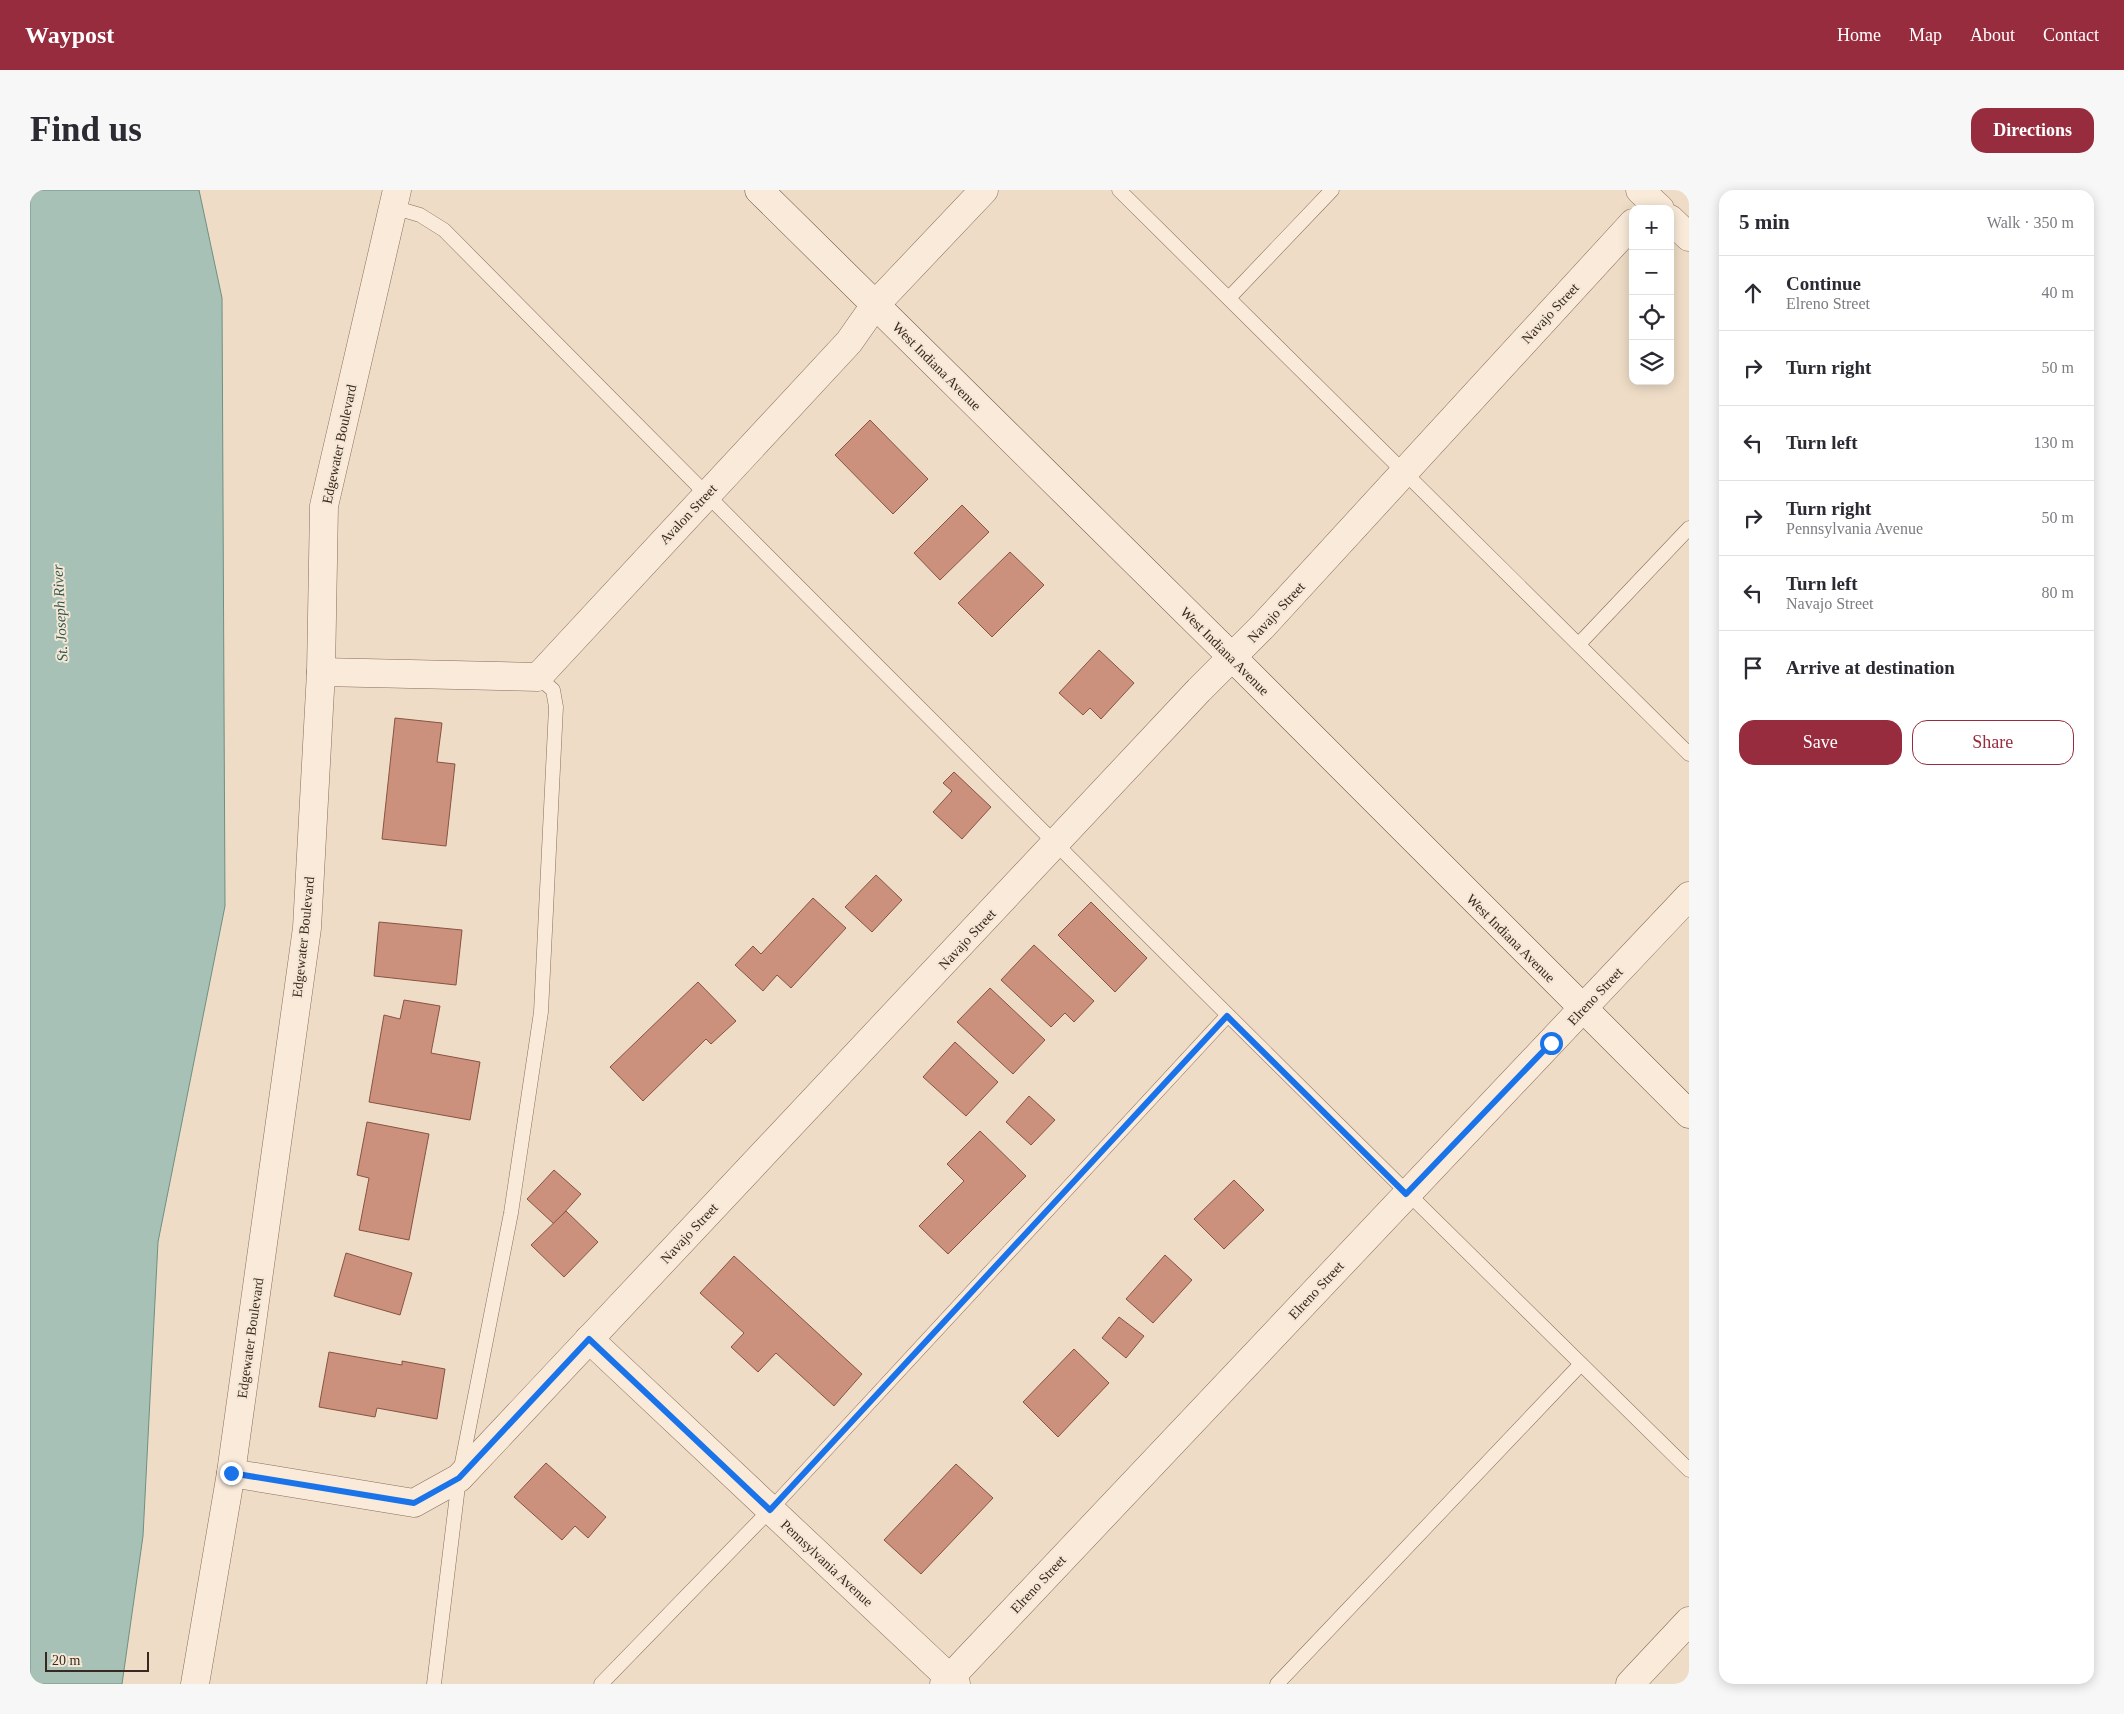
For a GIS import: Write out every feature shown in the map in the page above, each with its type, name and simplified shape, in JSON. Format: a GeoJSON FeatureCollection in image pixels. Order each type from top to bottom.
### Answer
{"type":"FeatureCollection","features":[{"type":"Feature","properties":{"kind":"street","name":"West Indiana Avenue"},"geometry":{"type":"LineString","coordinates":[[759,190],[1233,658],[1689,1114]]}},
{"type":"Feature","properties":{"kind":"street","name":"Avalon Street"},"geometry":{"type":"LineString","coordinates":[[538,676],[849,342],[875,305],[984,190]]}},
{"type":"Feature","properties":{"kind":"street","name":"Edgewater Boulevard"},"geometry":{"type":"LineString","coordinates":[[195,1684],[231,1473],[307,928],[321,672],[324,506],[395,198]]}},
{"type":"Feature","properties":{"kind":"street"},"geometry":{"type":"LineString","coordinates":[[1655,203],[1689,237]]}},
{"type":"Feature","properties":{"kind":"street","name":"Navajo Street"},"geometry":{"type":"LineString","coordinates":[[231,1473],[414,1503],[459,1478],[1200,690],[1233,658],[1629,227]]}},
{"type":"Feature","properties":{"kind":"street"},"geometry":{"type":"LineString","coordinates":[[321,672],[538,676]]}},
{"type":"Feature","properties":{"kind":"street","name":"Elreno Street"},"geometry":{"type":"LineString","coordinates":[[950,1682],[1406,1194],[1583,1010],[1689,896]]}},
{"type":"Feature","properties":{"kind":"street","name":"Pennsylvania Avenue"},"geometry":{"type":"LineString","coordinates":[[589,1339],[950,1682]]}},
{"type":"Feature","properties":{"kind":"street"},"geometry":{"type":"LineString","coordinates":[[1630,1684],[1689,1620]]}},
{"type":"Feature","properties":{"kind":"lane"},"geometry":{"type":"LineString","coordinates":[[1119,190],[1689,754]]}},
{"type":"Feature","properties":{"kind":"lane"},"geometry":{"type":"LineString","coordinates":[[1229,298],[1332,190]]}},
{"type":"Feature","properties":{"kind":"lane"},"geometry":{"type":"LineString","coordinates":[[395,198],[444,230],[1055,845],[1406,1194],[1689,1470]]}},
{"type":"Feature","properties":{"kind":"lane"},"geometry":{"type":"LineString","coordinates":[[1579,644],[1689,528]]}},
{"type":"Feature","properties":{"kind":"lane"},"geometry":{"type":"LineString","coordinates":[[434,1684],[459,1478],[511,1213],[541,1012],[556,707],[553,690],[538,676]]}},
{"type":"Feature","properties":{"kind":"lane"},"geometry":{"type":"LineString","coordinates":[[600,1684],[770,1510],[1227,1016]]}},
{"type":"Feature","properties":{"kind":"lane"},"geometry":{"type":"LineString","coordinates":[[1277,1684],[1581,1364]]}},
{"type":"Feature","properties":{"kind":"water","name":"St. Joseph River"},"geometry":{"type":"Polygon","coordinates":[[[30,190],[199,190],[222,298],[225,906],[158,1242],[143,1536],[122,1684],[30,1684],[30,190]]]}},
{"type":"Feature","properties":{"kind":"building"},"geometry":{"type":"Polygon","coordinates":[[[870,420],[928,479],[893,514],[835,455],[870,420]]]}},
{"type":"Feature","properties":{"kind":"building"},"geometry":{"type":"Polygon","coordinates":[[[962,505],[989,532],[940,580],[914,553],[962,505]]]}},
{"type":"Feature","properties":{"kind":"building"},"geometry":{"type":"Polygon","coordinates":[[[1010,552],[1044,585],[992,637],[958,603],[1010,552]]]}},
{"type":"Feature","properties":{"kind":"building"},"geometry":{"type":"Polygon","coordinates":[[[1099,650],[1134,683],[1101,719],[1090,708],[1083,715],[1059,693],[1099,650]]]}},
{"type":"Feature","properties":{"kind":"building"},"geometry":{"type":"Polygon","coordinates":[[[395,718],[442,723],[437,762],[455,764],[446,846],[382,839],[395,718]]]}},
{"type":"Feature","properties":{"kind":"building"},"geometry":{"type":"Polygon","coordinates":[[[954,772],[991,807],[962,839],[933,812],[952,791],[943,783],[954,772]]]}},
{"type":"Feature","properties":{"kind":"building"},"geometry":{"type":"Polygon","coordinates":[[[876,875],[902,900],[872,932],[845,907],[876,875]]]}},
{"type":"Feature","properties":{"kind":"building"},"geometry":{"type":"Polygon","coordinates":[[[813,898],[846,928],[791,988],[777,975],[763,991],[735,965],[753,946],[761,954],[813,898]]]}},
{"type":"Feature","properties":{"kind":"building"},"geometry":{"type":"Polygon","coordinates":[[[1091,902],[1147,958],[1115,992],[1058,935],[1091,902]]]}},
{"type":"Feature","properties":{"kind":"building"},"geometry":{"type":"Polygon","coordinates":[[[379,922],[462,930],[456,985],[374,976],[379,922]]]}},
{"type":"Feature","properties":{"kind":"building"},"geometry":{"type":"Polygon","coordinates":[[[1034,945],[1094,1001],[1074,1022],[1065,1013],[1051,1027],[1001,980],[1034,945]]]}},
{"type":"Feature","properties":{"kind":"building"},"geometry":{"type":"Polygon","coordinates":[[[698,982],[736,1021],[711,1044],[706,1039],[643,1101],[610,1067],[698,982]]]}},
{"type":"Feature","properties":{"kind":"building"},"geometry":{"type":"Polygon","coordinates":[[[990,988],[1045,1040],[1013,1074],[957,1022],[990,988]]]}},
{"type":"Feature","properties":{"kind":"building"},"geometry":{"type":"Polygon","coordinates":[[[404,1000],[440,1006],[431,1053],[480,1062],[470,1120],[369,1102],[384,1015],[400,1019],[404,1000]]]}},
{"type":"Feature","properties":{"kind":"building"},"geometry":{"type":"Polygon","coordinates":[[[955,1042],[998,1082],[966,1116],[923,1077],[955,1042]]]}},
{"type":"Feature","properties":{"kind":"building"},"geometry":{"type":"Polygon","coordinates":[[[1029,1096],[1055,1120],[1031,1145],[1006,1122],[1029,1096]]]}},
{"type":"Feature","properties":{"kind":"building"},"geometry":{"type":"Polygon","coordinates":[[[367,1122],[429,1134],[409,1240],[359,1230],[369,1178],[357,1175],[367,1122]]]}},
{"type":"Feature","properties":{"kind":"building"},"geometry":{"type":"Polygon","coordinates":[[[980,1131],[1026,1176],[948,1254],[919,1226],[964,1181],[947,1164],[980,1131]]]}},
{"type":"Feature","properties":{"kind":"building"},"geometry":{"type":"Polygon","coordinates":[[[554,1170],[581,1194],[554,1224],[527,1199],[554,1170]]]}},
{"type":"Feature","properties":{"kind":"building"},"geometry":{"type":"Polygon","coordinates":[[[1234,1180],[1264,1210],[1224,1249],[1194,1219],[1234,1180]]]}},
{"type":"Feature","properties":{"kind":"building"},"geometry":{"type":"Polygon","coordinates":[[[566,1211],[598,1242],[564,1277],[531,1245],[566,1211]]]}},
{"type":"Feature","properties":{"kind":"building"},"geometry":{"type":"Polygon","coordinates":[[[346,1253],[412,1273],[400,1315],[334,1296],[346,1253]]]}},
{"type":"Feature","properties":{"kind":"building"},"geometry":{"type":"Polygon","coordinates":[[[1165,1255],[1192,1280],[1153,1323],[1126,1299],[1165,1255]]]}},
{"type":"Feature","properties":{"kind":"building"},"geometry":{"type":"Polygon","coordinates":[[[734,1256],[862,1374],[834,1406],[776,1353],[758,1372],[731,1347],[744,1333],[700,1293],[734,1256]]]}},
{"type":"Feature","properties":{"kind":"building"},"geometry":{"type":"Polygon","coordinates":[[[1119,1317],[1144,1336],[1126,1358],[1102,1338],[1119,1317]]]}},
{"type":"Feature","properties":{"kind":"building"},"geometry":{"type":"Polygon","coordinates":[[[1074,1349],[1109,1383],[1058,1437],[1023,1402],[1074,1349]]]}},
{"type":"Feature","properties":{"kind":"building"},"geometry":{"type":"Polygon","coordinates":[[[329,1352],[402,1365],[402,1361],[445,1369],[437,1419],[377,1408],[375,1417],[319,1407],[329,1352]]]}},
{"type":"Feature","properties":{"kind":"building"},"geometry":{"type":"Polygon","coordinates":[[[546,1463],[606,1517],[588,1538],[575,1526],[562,1540],[514,1497],[546,1463]]]}},
{"type":"Feature","properties":{"kind":"building"},"geometry":{"type":"Polygon","coordinates":[[[956,1464],[993,1498],[921,1574],[884,1540],[956,1464]]]}},
{"type":"Feature","properties":{"kind":"route"},"geometry":{"type":"LineString","coordinates":[[231,1473],[414,1503],[459,1478],[589,1339],[770,1510],[1227,1016],[1406,1194],[1551,1043]]}}]}
